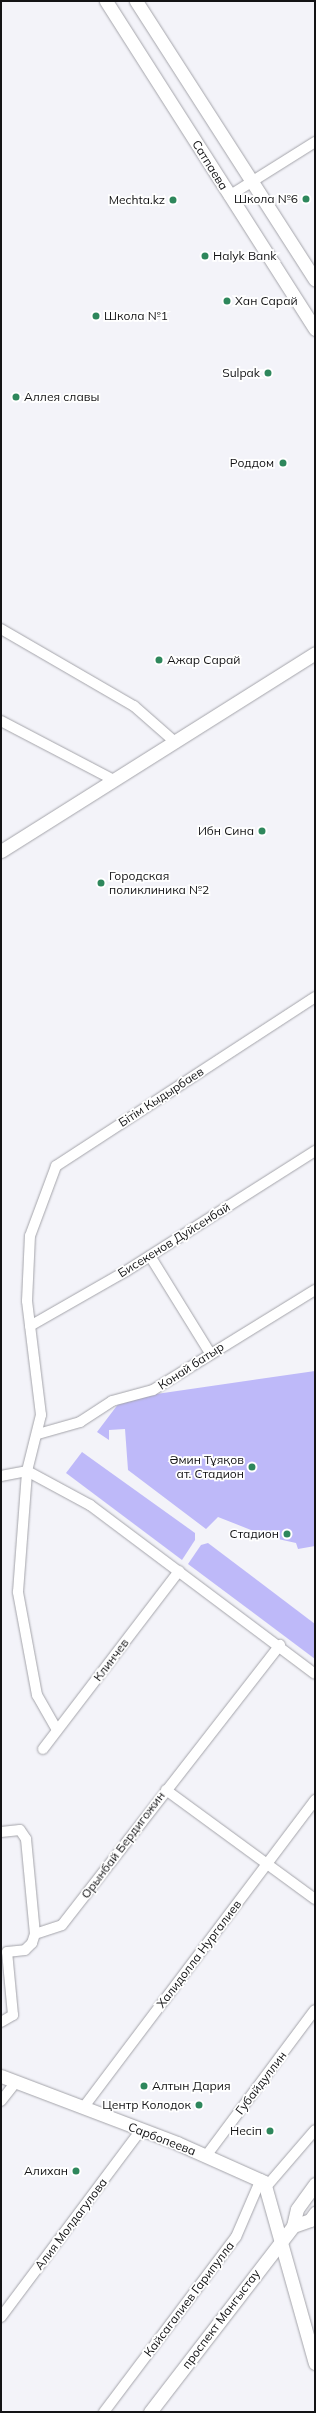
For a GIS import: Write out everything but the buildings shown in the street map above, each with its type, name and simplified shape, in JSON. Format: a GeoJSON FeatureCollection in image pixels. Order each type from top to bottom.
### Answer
{"type":"FeatureCollection","features":[{"type":"Feature","properties":{"kind":"street","name":"Сатпаева"},"geometry":{"type":"LineString","coordinates":[[106,1],[315,329]]}},
{"type":"Feature","properties":{"kind":"street","name":"Сатпаева"},"geometry":{"type":"LineString","coordinates":[[136,1],[315,280]]}},
{"type":"Feature","properties":{"kind":"street"},"geometry":{"type":"LineString","coordinates":[[229,196],[315,142]]}},
{"type":"Feature","properties":{"kind":"street"},"geometry":{"type":"LineString","coordinates":[[1,629],[134,706],[174,741]]}},
{"type":"Feature","properties":{"kind":"street"},"geometry":{"type":"LineString","coordinates":[[1,851],[315,653]]}},
{"type":"Feature","properties":{"kind":"street"},"geometry":{"type":"LineString","coordinates":[[1,721],[114,780]]}},
{"type":"Feature","properties":{"kind":"street","name":"Бiтiм Кыдырбаев"},"geometry":{"type":"LineString","coordinates":[[57,1730],[37,1694],[18,1592],[27,1471],[38,1434],[41,1415],[30,1326],[30,1236],[56,1166],[315,997]]}},
{"type":"Feature","properties":{"kind":"street","name":"Бисекенов Дуйсенбай"},"geometry":{"type":"LineString","coordinates":[[30,1326],[150,1256],[315,1151]]}},
{"type":"Feature","properties":{"kind":"street"},"geometry":{"type":"LineString","coordinates":[[150,1256],[210,1353]]}},
{"type":"Feature","properties":{"kind":"street","name":"Конай батыр"},"geometry":{"type":"LineString","coordinates":[[38,1434],[80,1422],[112,1401],[153,1390],[210,1353],[315,1290]]}},
{"type":"Feature","properties":{"kind":"street"},"geometry":{"type":"LineString","coordinates":[[1,1476],[27,1471],[90,1506],[280,1645],[315,1674]]}},
{"type":"Feature","properties":{"kind":"street","name":"Клинчев"},"geometry":{"type":"LineString","coordinates":[[43,1749],[179,1571]]}},
{"type":"Feature","properties":{"kind":"street","name":"Орынбай Бердигожин"},"geometry":{"type":"LineString","coordinates":[[35,1934],[62,1925],[280,1645]]}},
{"type":"Feature","properties":{"kind":"street"},"geometry":{"type":"LineString","coordinates":[[166,1790],[315,1899]]}},
{"type":"Feature","properties":{"kind":"street","name":"Халидолла Нургалиев"},"geometry":{"type":"LineString","coordinates":[[84,2108],[315,1800]]}},
{"type":"Feature","properties":{"kind":"street"},"geometry":{"type":"LineString","coordinates":[[1,1832],[20,1830],[26,1839],[35,1934],[32,1943],[25,1950],[4,1953],[13,2015],[1,2022]]}},
{"type":"Feature","properties":{"kind":"street","name":"Губайдуллин"},"geometry":{"type":"LineString","coordinates":[[206,2156],[315,2010]]}},
{"type":"Feature","properties":{"kind":"street","name":"Сарбопеева"},"geometry":{"type":"LineString","coordinates":[[1,2076],[206,2156],[264,2183]]}},
{"type":"Feature","properties":{"kind":"street"},"geometry":{"type":"LineString","coordinates":[[1,2101],[16,2082]]}},
{"type":"Feature","properties":{"kind":"street","name":"Кайсагалиев Гарипулла"},"geometry":{"type":"LineString","coordinates":[[104,2412],[236,2237],[264,2183],[315,2130]]}},
{"type":"Feature","properties":{"kind":"street","name":"Алия Молдагулова"},"geometry":{"type":"LineString","coordinates":[[1,2317],[140,2131]]}},
{"type":"Feature","properties":{"kind":"street"},"geometry":{"type":"LineString","coordinates":[[264,2183],[271,2203],[280,2241],[315,2363]]}},
{"type":"Feature","properties":{"kind":"street"},"geometry":{"type":"LineString","coordinates":[[293,2226],[297,2210],[315,2184]]}},
{"type":"Feature","properties":{"kind":"street"},"geometry":{"type":"LineString","coordinates":[[271,2203],[281,2210],[297,2210]]}},
{"type":"Feature","properties":{"kind":"street"},"geometry":{"type":"LineString","coordinates":[[293,2226],[310,2220],[315,2212]]}},
{"type":"Feature","properties":{"kind":"street","name":"проспект Мангыстау"},"geometry":{"type":"LineString","coordinates":[[150,2412],[293,2226]]}},
{"type":"Feature","properties":{"kind":"shaded area","name":"Әмин Тұяқов ат. Стадион"},"geometry":{"type":"Polygon","coordinates":[[[315,1371],[315,1546],[298,1549],[296,1543],[269,1537],[218,1517],[206,1529],[128,1470],[125,1429],[109,1430],[109,1440],[97,1432],[122,1399],[315,1371]]]}},
{"type":"Feature","properties":{"kind":"shaded area"},"geometry":{"type":"Polygon","coordinates":[[[82,1452],[195,1533],[195,1540],[182,1560],[66,1473],[82,1452]]]}},
{"type":"Feature","properties":{"kind":"shaded area"},"geometry":{"type":"Polygon","coordinates":[[[208,1543],[315,1624],[315,1659],[188,1564],[201,1545],[208,1543]]]}},
{"type":"Feature","properties":{"kind":"place","name":"Школа №6"},"geometry":{"type":"Point","coordinates":[306,199]}},
{"type":"Feature","properties":{"kind":"place","name":"Mechta.kz"},"geometry":{"type":"Point","coordinates":[173,200]}},
{"type":"Feature","properties":{"kind":"place","name":"Halyk Bank"},"geometry":{"type":"Point","coordinates":[205,256]}},
{"type":"Feature","properties":{"kind":"place","name":"Хан Сарай"},"geometry":{"type":"Point","coordinates":[227,301]}},
{"type":"Feature","properties":{"kind":"place","name":"Школа №1"},"geometry":{"type":"Point","coordinates":[96,316]}},
{"type":"Feature","properties":{"kind":"place","name":"Sulpak"},"geometry":{"type":"Point","coordinates":[268,373]}},
{"type":"Feature","properties":{"kind":"place","name":"Аллея славы"},"geometry":{"type":"Point","coordinates":[16,397]}},
{"type":"Feature","properties":{"kind":"place","name":"Роддом"},"geometry":{"type":"Point","coordinates":[283,463]}},
{"type":"Feature","properties":{"kind":"place","name":"Ажар Сарай"},"geometry":{"type":"Point","coordinates":[159,660]}},
{"type":"Feature","properties":{"kind":"place","name":"Ибн Сина"},"geometry":{"type":"Point","coordinates":[262,831]}},
{"type":"Feature","properties":{"kind":"place","name":"Городская поликлиника №2"},"geometry":{"type":"Point","coordinates":[101,883]}},
{"type":"Feature","properties":{"kind":"place","name":"Әмин Тұяқов ат. Стадион"},"geometry":{"type":"Point","coordinates":[252,1467]}},
{"type":"Feature","properties":{"kind":"place","name":"Стадион"},"geometry":{"type":"Point","coordinates":[287,1534]}},
{"type":"Feature","properties":{"kind":"place","name":"Алтын Дария"},"geometry":{"type":"Point","coordinates":[144,2086]}},
{"type":"Feature","properties":{"kind":"place","name":"Центр Колодок"},"geometry":{"type":"Point","coordinates":[199,2105]}},
{"type":"Feature","properties":{"kind":"place","name":"Несіп"},"geometry":{"type":"Point","coordinates":[270,2131]}},
{"type":"Feature","properties":{"kind":"place","name":"Алихан"},"geometry":{"type":"Point","coordinates":[76,2171]}}]}
